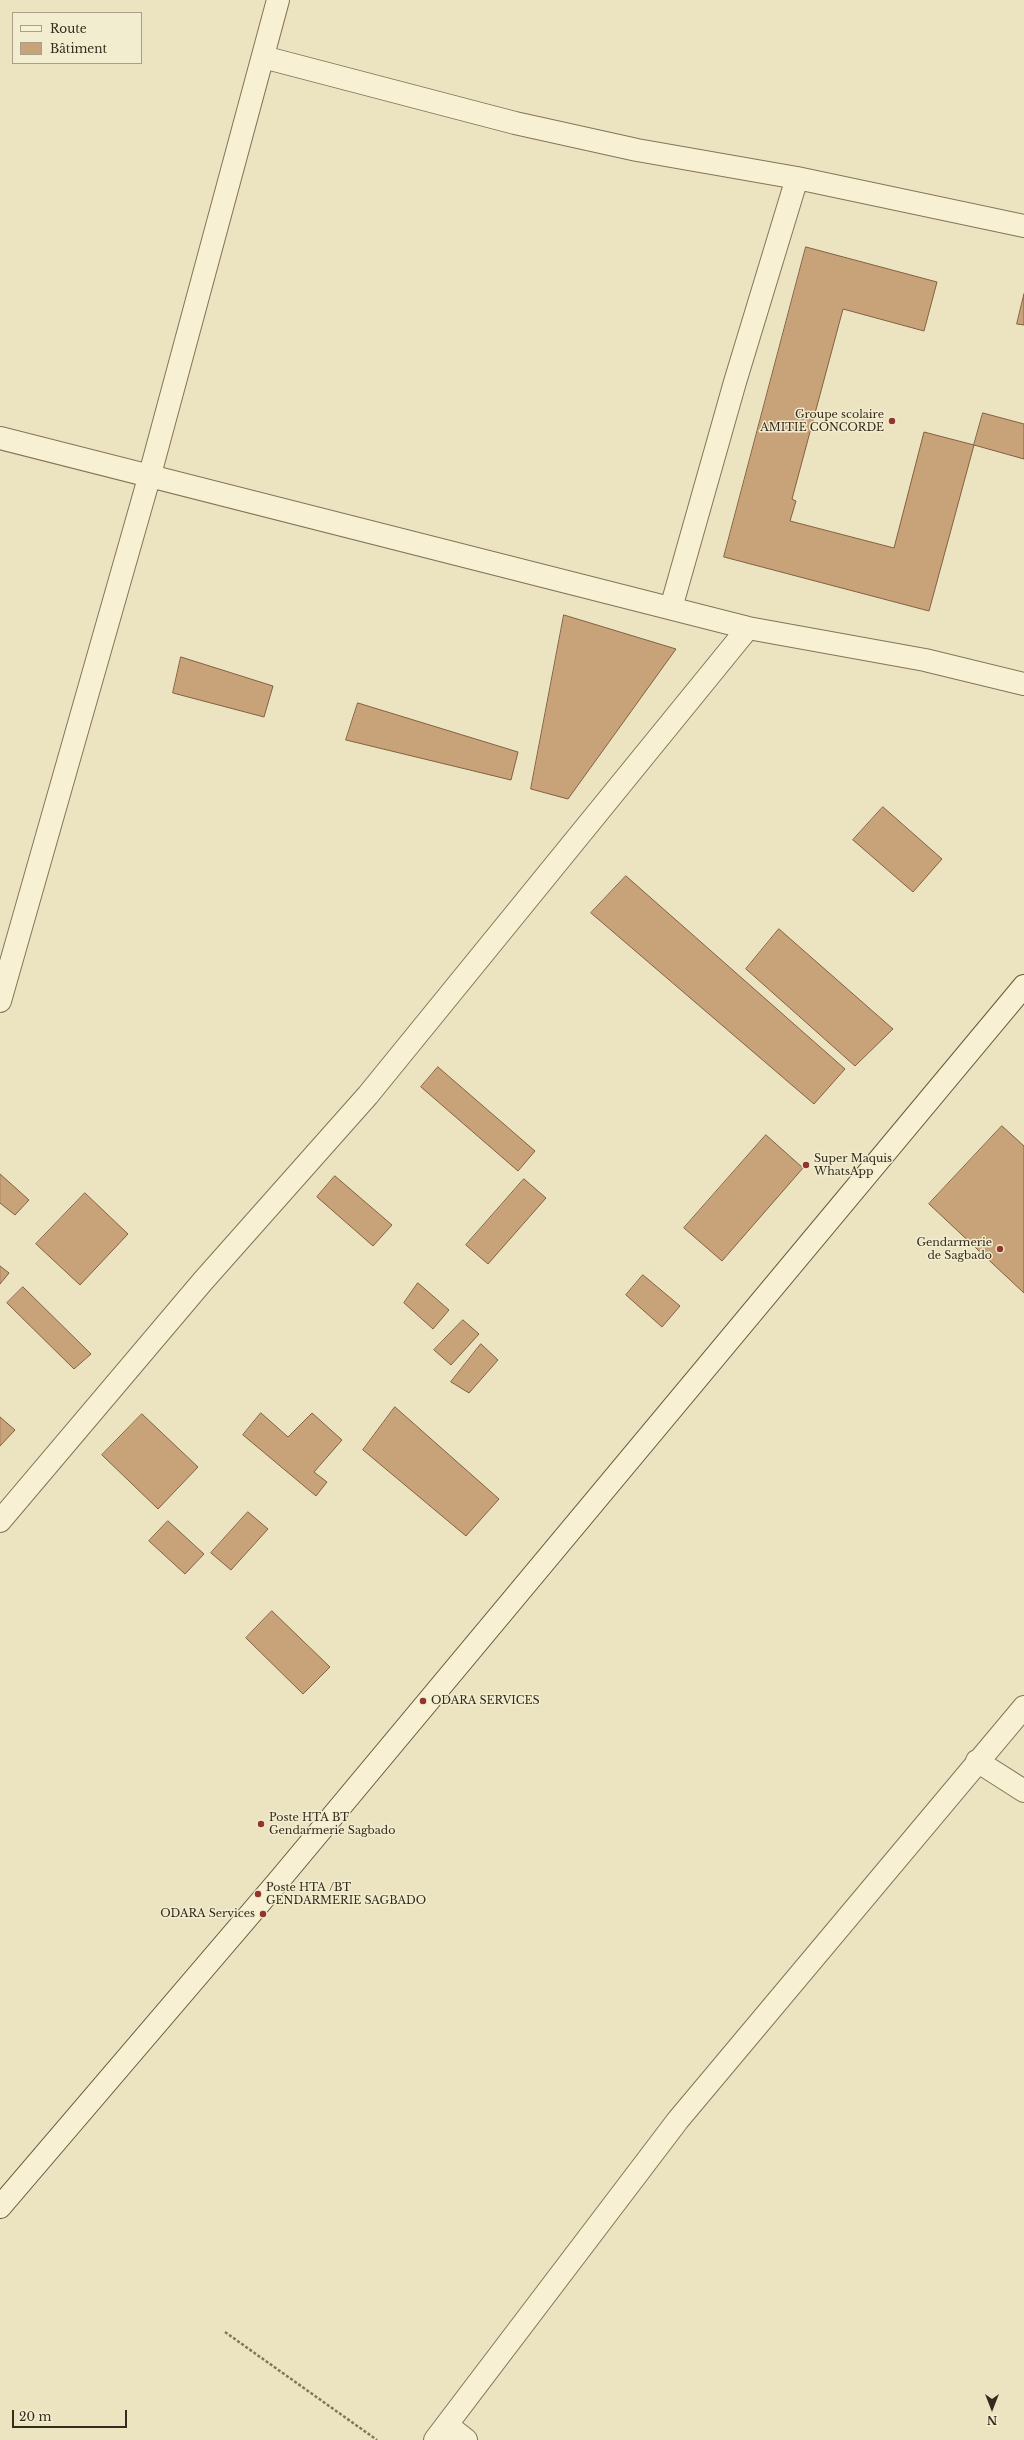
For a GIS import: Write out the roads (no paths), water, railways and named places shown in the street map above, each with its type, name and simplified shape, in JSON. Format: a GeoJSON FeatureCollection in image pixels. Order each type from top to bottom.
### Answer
{"type":"FeatureCollection","features":[{"type":"Feature","properties":{"kind":"street"},"geometry":{"type":"LineString","coordinates":[[0,1002],[149,478],[278,0]]}},
{"type":"Feature","properties":{"kind":"street"},"geometry":{"type":"LineString","coordinates":[[263,57],[515,123],[637,150],[797,178],[1024,226]]}},
{"type":"Feature","properties":{"kind":"street"},"geometry":{"type":"LineString","coordinates":[[671,608],[735,382],[797,178]]}},
{"type":"Feature","properties":{"kind":"street"},"geometry":{"type":"LineString","coordinates":[[0,438],[149,478],[748,628],[932,662],[1024,684]]}},
{"type":"Feature","properties":{"kind":"street"},"geometry":{"type":"LineString","coordinates":[[0,1521],[203,1281],[368,1095],[748,628]]}},
{"type":"Feature","properties":{"kind":"street"},"geometry":{"type":"LineString","coordinates":[[0,2207],[281,1878],[1024,986]]}},
{"type":"Feature","properties":{"kind":"street"},"geometry":{"type":"LineString","coordinates":[[466,2440],[441,2432],[678,2120],[977,1761],[1024,1707]]}},
{"type":"Feature","properties":{"kind":"street"},"geometry":{"type":"LineString","coordinates":[[977,1761],[1024,1791]]}},
{"type":"Feature","properties":{"kind":"place","name":"Groupe scolaire AMITIE CONCORDE"},"geometry":{"type":"Point","coordinates":[892,421]}},
{"type":"Feature","properties":{"kind":"place","name":"Super Maquis WhatsApp"},"geometry":{"type":"Point","coordinates":[806,1165]}},
{"type":"Feature","properties":{"kind":"place","name":"Gendarmerie de Sagbado"},"geometry":{"type":"Point","coordinates":[1000,1249]}},
{"type":"Feature","properties":{"kind":"place","name":"ODARA SERVICES"},"geometry":{"type":"Point","coordinates":[423,1701]}},
{"type":"Feature","properties":{"kind":"place","name":"Poste HTA BT Gendarmerie Sagbado"},"geometry":{"type":"Point","coordinates":[261,1824]}},
{"type":"Feature","properties":{"kind":"place","name":"Poste HTA /BT GENDARMERIE SAGBADO"},"geometry":{"type":"Point","coordinates":[258,1894]}},
{"type":"Feature","properties":{"kind":"place","name":"ODARA Services"},"geometry":{"type":"Point","coordinates":[263,1914]}}]}
